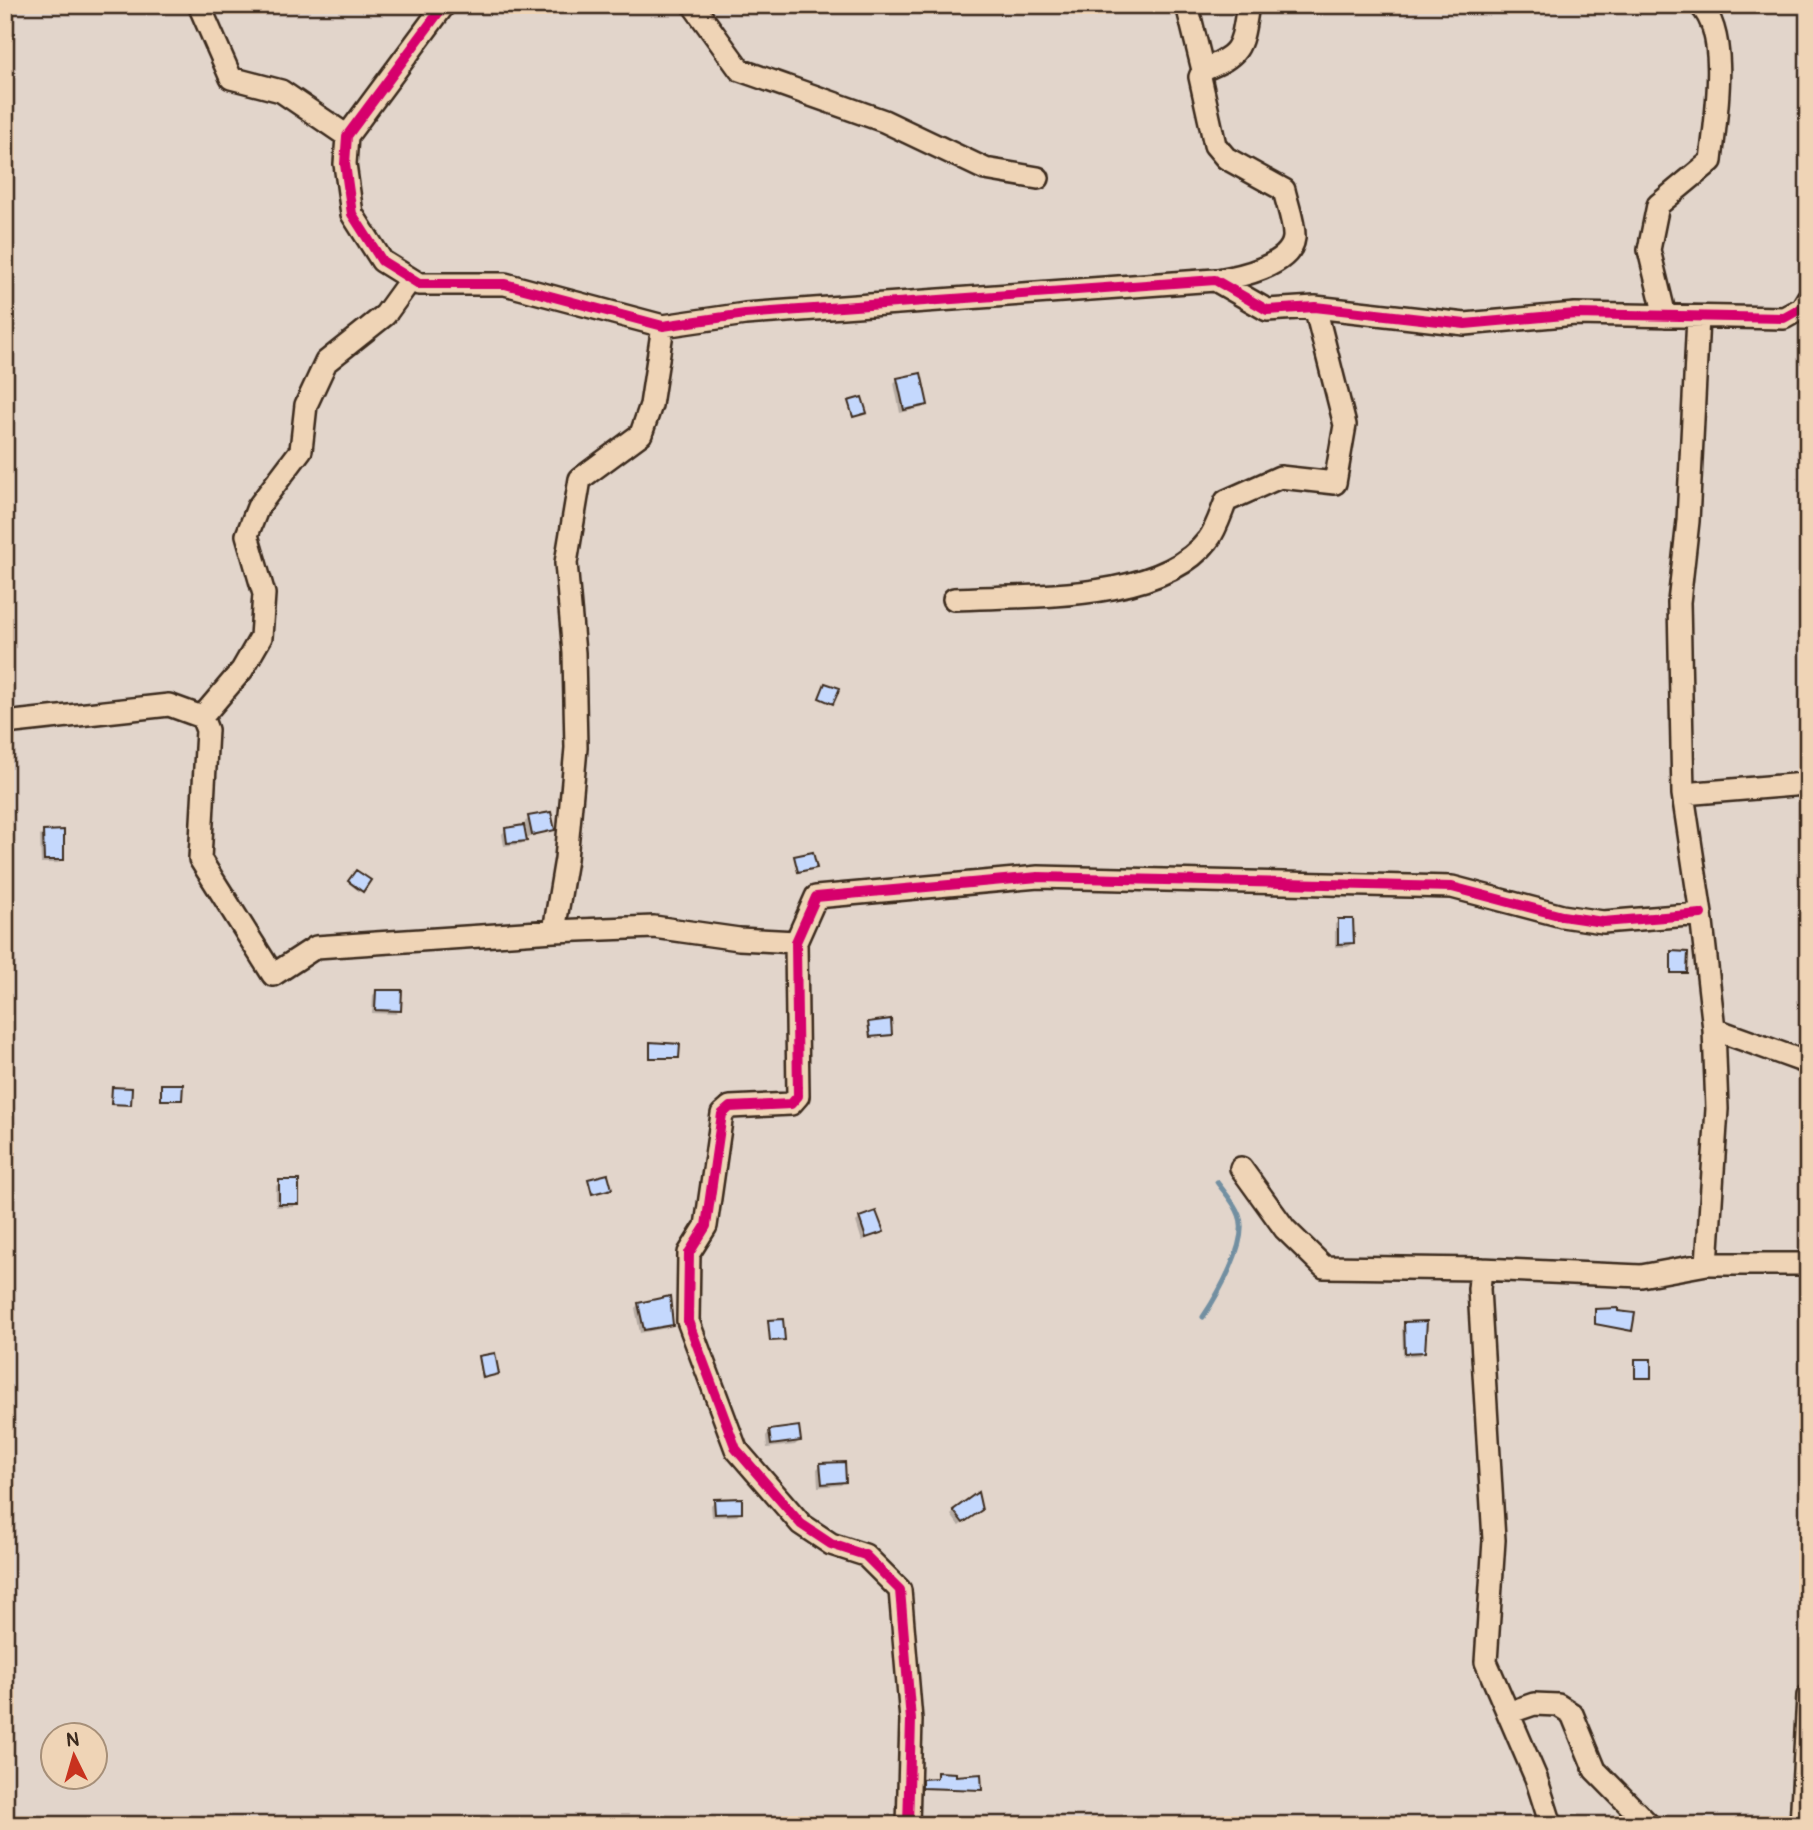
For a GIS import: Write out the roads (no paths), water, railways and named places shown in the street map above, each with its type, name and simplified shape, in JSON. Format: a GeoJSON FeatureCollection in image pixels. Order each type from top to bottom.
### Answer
{"type":"FeatureCollection","features":[{"type":"Feature","properties":{"kind":"street"},"geometry":{"type":"LineString","coordinates":[[198,5],[231,78],[281,91],[347,136]]}},
{"type":"Feature","properties":{"kind":"street"},"geometry":{"type":"LineString","coordinates":[[444,5],[347,136],[345,164],[352,214],[382,261],[419,284],[505,284],[663,326],[746,314],[1214,280],[1247,276],[1285,255],[1294,239],[1284,190],[1226,158],[1215,145],[1200,77],[1203,70],[1187,5]]}},
{"type":"Feature","properties":{"kind":"street"},"geometry":{"type":"LineString","coordinates":[[694,5],[740,70],[884,121],[985,169],[1038,178]]}},
{"type":"Feature","properties":{"kind":"street"},"geometry":{"type":"LineString","coordinates":[[1203,70],[1230,59],[1242,39],[1248,5]]}},
{"type":"Feature","properties":{"kind":"street"},"geometry":{"type":"LineString","coordinates":[[1665,316],[1649,250],[1658,205],[1711,161],[1715,126],[1717,36],[1707,12],[1700,5]]}},
{"type":"Feature","properties":{"kind":"street"},"geometry":{"type":"LineString","coordinates":[[202,717],[242,670],[261,637],[264,594],[247,535],[258,507],[301,450],[306,405],[326,362],[385,315],[411,279]]}},
{"type":"Feature","properties":{"kind":"street"},"geometry":{"type":"LineString","coordinates":[[1214,280],[1267,310],[1315,307],[1465,324],[1575,314],[1784,318],[1802,308],[1808,298]]}},
{"type":"Feature","properties":{"kind":"street"},"geometry":{"type":"LineString","coordinates":[[954,599],[1111,590],[1173,569],[1208,540],[1226,501],[1280,478],[1335,482],[1345,425],[1315,307]]}},
{"type":"Feature","properties":{"kind":"street"},"geometry":{"type":"LineString","coordinates":[[1698,317],[1688,521],[1679,602],[1683,794],[1701,914],[1714,1029],[1717,1109],[1707,1264]]}},
{"type":"Feature","properties":{"kind":"street"},"geometry":{"type":"LineString","coordinates":[[554,931],[566,859],[576,748],[574,653],[566,563],[580,479],[642,433],[651,405],[663,326]]}},
{"type":"Feature","properties":{"kind":"street"},"geometry":{"type":"LineString","coordinates":[[5,723],[169,705],[202,717],[207,730],[200,859],[273,975],[316,947],[554,931],[654,927],[739,939],[796,942]]}},
{"type":"Feature","properties":{"kind":"street"},"geometry":{"type":"LineString","coordinates":[[1683,794],[1805,784],[1808,778]]}},
{"type":"Feature","properties":{"kind":"street"},"geometry":{"type":"LineString","coordinates":[[908,1825],[911,1720],[900,1590],[865,1555],[831,1544],[802,1524],[736,1449],[688,1321],[690,1253],[706,1226],[722,1114],[730,1107],[791,1104],[798,1096],[796,942],[816,897],[1038,877],[1452,887],[1562,916],[1603,922],[1701,914]]}},
{"type":"Feature","properties":{"kind":"street"},"geometry":{"type":"LineString","coordinates":[[1714,1029],[1808,1063]]}},
{"type":"Feature","properties":{"kind":"street"},"geometry":{"type":"LineString","coordinates":[[1241,1168],[1285,1229],[1324,1267],[1481,1269],[1641,1276],[1707,1264],[1808,1264]]}},
{"type":"Feature","properties":{"kind":"street"},"geometry":{"type":"LineString","coordinates":[[1481,1269],[1479,1289],[1494,1540],[1486,1662],[1536,1778],[1551,1825]]}},
{"type":"Feature","properties":{"kind":"street"},"geometry":{"type":"LineString","coordinates":[[1801,1825],[1808,1696]]}},
{"type":"Feature","properties":{"kind":"street"},"geometry":{"type":"LineString","coordinates":[[1508,1713],[1534,1704],[1558,1705],[1572,1714],[1595,1770],[1649,1825]]}},
{"type":"Feature","properties":{"kind":"waterway"},"geometry":{"type":"LineString","coordinates":[[1203,1317],[1230,1268],[1240,1239],[1239,1215],[1217,1182]]}}]}
